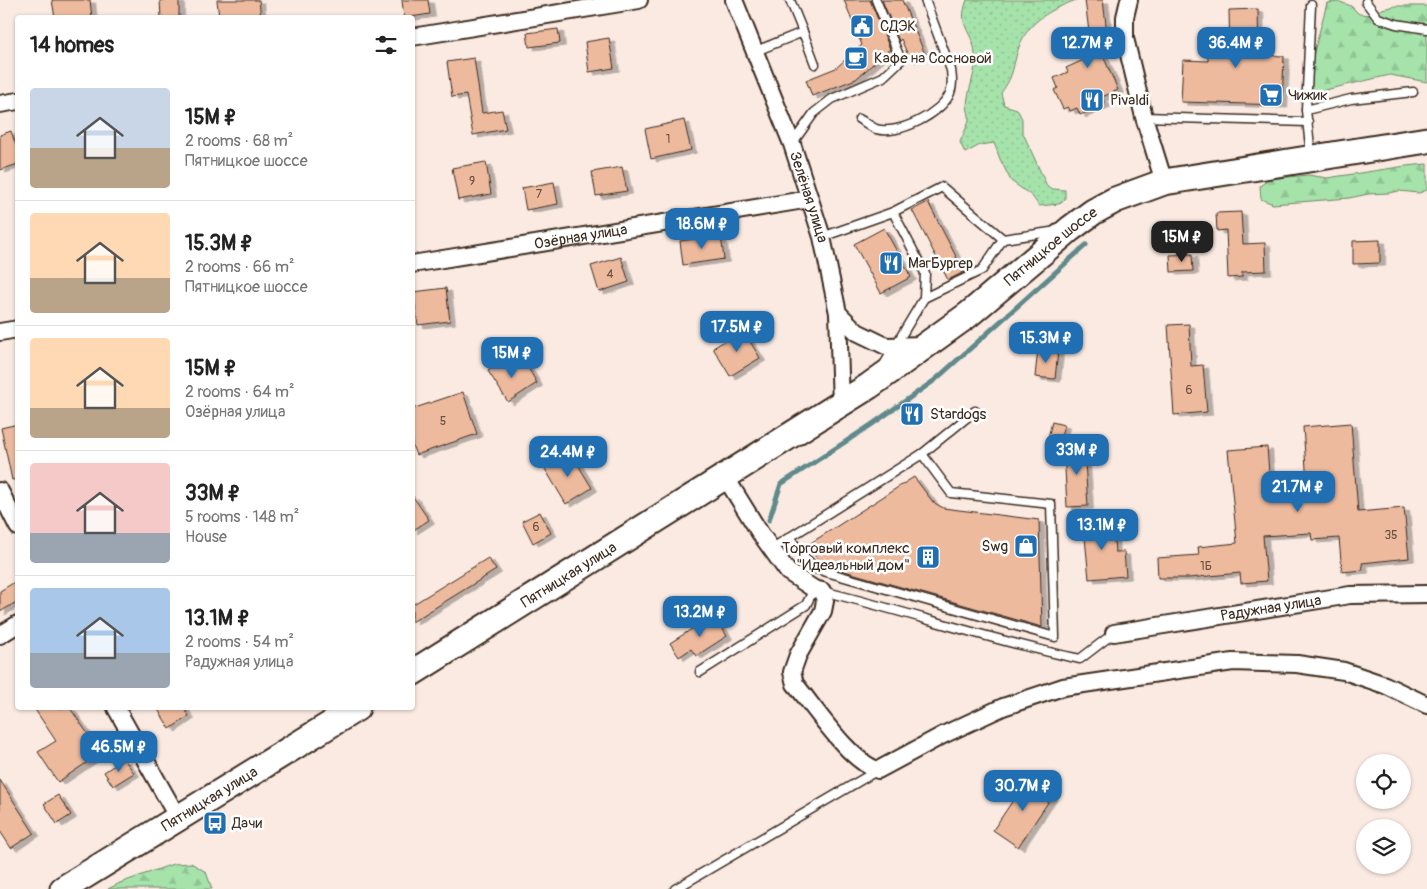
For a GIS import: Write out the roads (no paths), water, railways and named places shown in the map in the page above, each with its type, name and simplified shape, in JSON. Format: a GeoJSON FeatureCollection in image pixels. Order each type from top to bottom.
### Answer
{"type":"FeatureCollection","features":[{"type":"Feature","properties":{"kind":"main road","name":"Пятницкое шоссе"},"geometry":{"type":"LineString","coordinates":[[726,478],[841,405],[928,345],[968,315],[1070,229],[1093,212],[1115,200],[1164,182],[1427,140]]}},
{"type":"Feature","properties":{"kind":"main road","name":"Пятницкая улица"},"geometry":{"type":"LineString","coordinates":[[415,671],[726,478]]}},
{"type":"Feature","properties":{"kind":"main road","name":"Пятницкая улица"},"geometry":{"type":"LineString","coordinates":[[63,889],[354,710]]}},
{"type":"Feature","properties":{"kind":"street"},"geometry":{"type":"LineString","coordinates":[[415,37],[639,0]]}},
{"type":"Feature","properties":{"kind":"street","name":"Зелёная улица"},"geometry":{"type":"LineString","coordinates":[[734,0],[756,50],[792,144],[822,237],[838,313],[841,405]]}},
{"type":"Feature","properties":{"kind":"street"},"geometry":{"type":"LineString","coordinates":[[1129,0],[1125,17],[1125,38],[1144,116],[1164,182]]}},
{"type":"Feature","properties":{"kind":"street"},"geometry":{"type":"LineString","coordinates":[[0,104],[15,102]]}},
{"type":"Feature","properties":{"kind":"street","name":"Озёрная улица"},"geometry":{"type":"LineString","coordinates":[[415,264],[810,200]]}},
{"type":"Feature","properties":{"kind":"street"},"geometry":{"type":"LineString","coordinates":[[838,313],[857,332],[886,346],[928,345]]}},
{"type":"Feature","properties":{"kind":"street"},"geometry":{"type":"LineString","coordinates":[[0,332],[15,330]]}},
{"type":"Feature","properties":{"kind":"street"},"geometry":{"type":"LineString","coordinates":[[726,478],[771,549],[788,572],[818,590],[825,601],[823,611],[798,655],[792,672],[795,684],[852,755],[869,767],[878,770],[942,735],[1003,707],[1063,687],[1233,662],[1297,664],[1344,671],[1385,685],[1427,706]]}},
{"type":"Feature","properties":{"kind":"street"},"geometry":{"type":"LineString","coordinates":[[0,491],[15,521]]}},
{"type":"Feature","properties":{"kind":"street","name":"Радужная улица"},"geometry":{"type":"LineString","coordinates":[[1114,633],[1350,595],[1427,594]]}},
{"type":"Feature","properties":{"kind":"street"},"geometry":{"type":"LineString","coordinates":[[0,635],[15,626]]}},
{"type":"Feature","properties":{"kind":"street"},"geometry":{"type":"LineString","coordinates":[[117,710],[178,818]]}},
{"type":"Feature","properties":{"kind":"lane"},"geometry":{"type":"LineString","coordinates":[[790,0],[815,64]]}},
{"type":"Feature","properties":{"kind":"lane"},"geometry":{"type":"LineString","coordinates":[[792,144],[814,113],[820,108],[832,99],[883,77],[901,60],[876,0]]}},
{"type":"Feature","properties":{"kind":"lane"},"geometry":{"type":"LineString","coordinates":[[859,119],[877,129],[898,129],[918,122],[936,109],[949,94],[953,80],[951,70],[924,0]]}},
{"type":"Feature","properties":{"kind":"lane"},"geometry":{"type":"LineString","coordinates":[[1366,2],[1378,18],[1396,24],[1427,29]]}},
{"type":"Feature","properties":{"kind":"lane"},"geometry":{"type":"LineString","coordinates":[[1311,5],[1306,110],[1311,158]]}},
{"type":"Feature","properties":{"kind":"lane"},"geometry":{"type":"LineString","coordinates":[[756,50],[803,32]]}},
{"type":"Feature","properties":{"kind":"lane"},"geometry":{"type":"LineString","coordinates":[[1306,110],[1351,99],[1413,92]]}},
{"type":"Feature","properties":{"kind":"lane"},"geometry":{"type":"LineString","coordinates":[[1144,116],[1308,122]]}},
{"type":"Feature","properties":{"kind":"lane"},"geometry":{"type":"LineString","coordinates":[[822,237],[894,212],[942,187],[1003,239]]}},
{"type":"Feature","properties":{"kind":"lane"},"geometry":{"type":"LineString","coordinates":[[869,386],[896,347],[924,298],[925,273],[894,212]]}},
{"type":"Feature","properties":{"kind":"lane"},"geometry":{"type":"LineString","coordinates":[[924,298],[982,270],[1003,239],[1070,229]]}},
{"type":"Feature","properties":{"kind":"lane"},"geometry":{"type":"LineString","coordinates":[[771,549],[922,454],[975,411]]}},
{"type":"Feature","properties":{"kind":"lane"},"geometry":{"type":"LineString","coordinates":[[790,537],[798,550],[816,569],[1055,637],[1051,504],[951,493],[922,454]]}},
{"type":"Feature","properties":{"kind":"lane"},"geometry":{"type":"LineString","coordinates":[[700,672],[806,604],[818,590],[878,604],[1042,651],[1080,659],[1114,633]]}},
{"type":"Feature","properties":{"kind":"lane"},"geometry":{"type":"LineString","coordinates":[[675,889],[878,770]]}},
{"type":"Feature","properties":{"kind":"waterway"},"geometry":{"type":"LineString","coordinates":[[769,520],[781,484],[935,380],[1086,245]]}},
{"type":"Feature","properties":{"kind":"place","name":"СДЭК"},"geometry":{"type":"Point","coordinates":[862,26]}},
{"type":"Feature","properties":{"kind":"place","name":"Кафе на Сосновой"},"geometry":{"type":"Point","coordinates":[856,58]}},
{"type":"Feature","properties":{"kind":"place","name":"Чижик"},"geometry":{"type":"Point","coordinates":[1271,95]}},
{"type":"Feature","properties":{"kind":"place","name":"Pivaldi"},"geometry":{"type":"Point","coordinates":[1092,100]}},
{"type":"Feature","properties":{"kind":"place","name":"МагБургер"},"geometry":{"type":"Point","coordinates":[891,263]}},
{"type":"Feature","properties":{"kind":"place","name":"Stardogs"},"geometry":{"type":"Point","coordinates":[912,414]}},
{"type":"Feature","properties":{"kind":"place","name":"Swg"},"geometry":{"type":"Point","coordinates":[1026,546]}},
{"type":"Feature","properties":{"kind":"place","name":"Торговый комплекс \"Идеальный дом\""},"geometry":{"type":"Point","coordinates":[928,557]}},
{"type":"Feature","properties":{"kind":"place","name":"Дачи"},"geometry":{"type":"Point","coordinates":[215,823]}}]}
